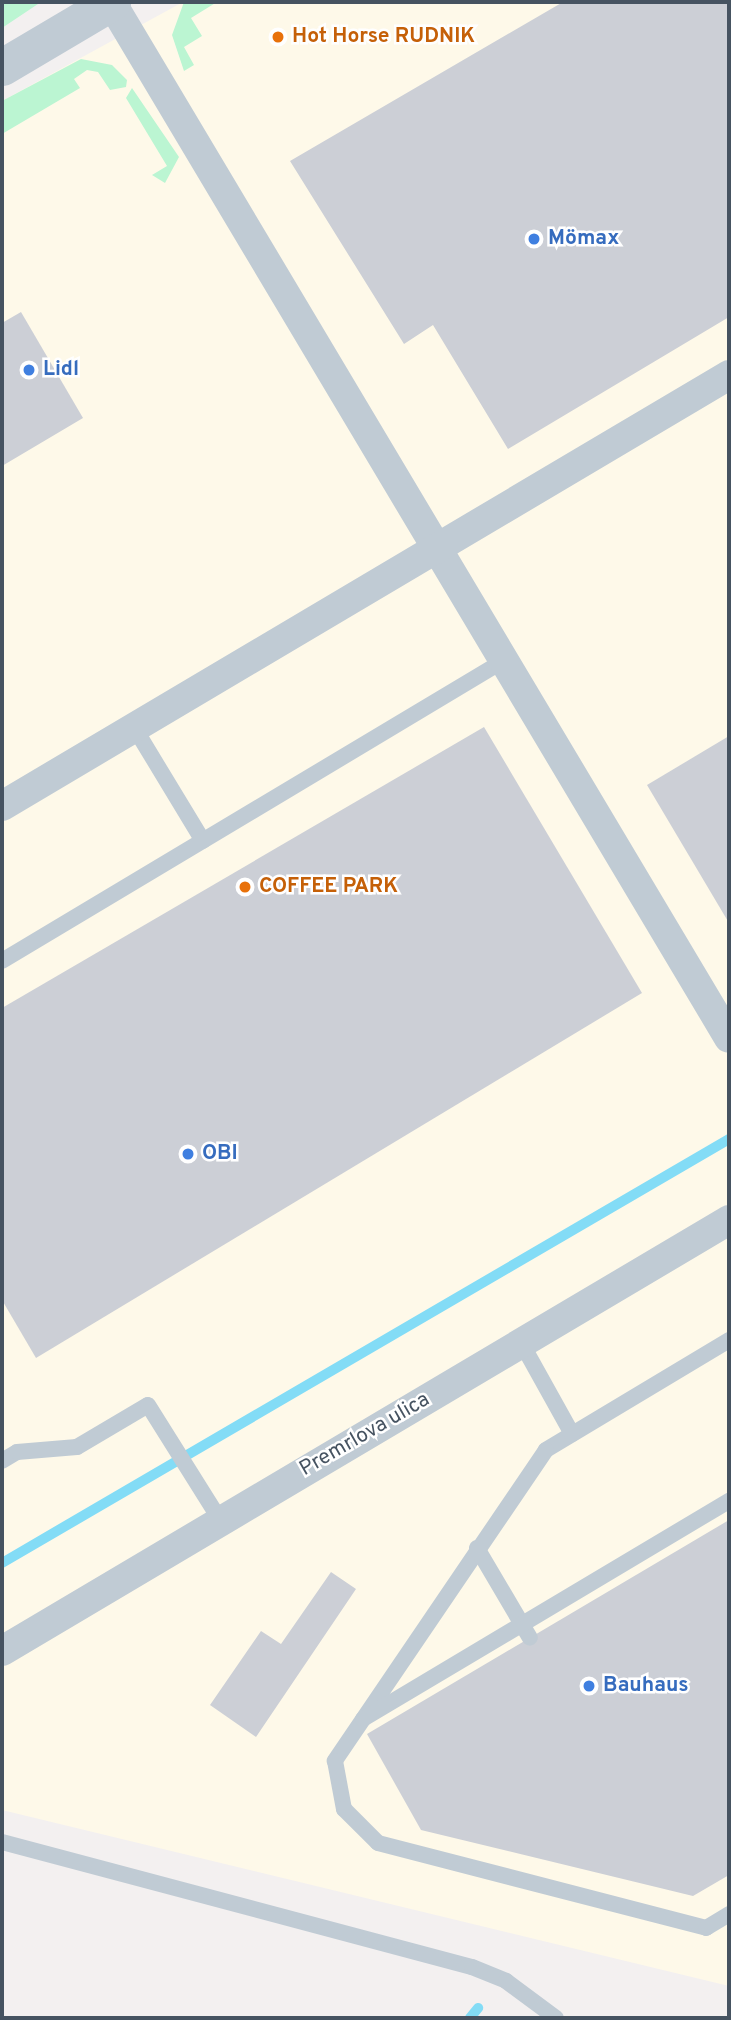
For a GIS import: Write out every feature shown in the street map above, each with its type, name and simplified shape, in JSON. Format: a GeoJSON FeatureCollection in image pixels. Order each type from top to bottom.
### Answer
{"type":"FeatureCollection","features":[{"type":"Feature","properties":{"kind":"street"},"geometry":{"type":"LineString","coordinates":[[2,66],[111,2],[729,1038]]}},
{"type":"Feature","properties":{"kind":"street"},"geometry":{"type":"LineString","coordinates":[[2,806],[729,375]]}},
{"type":"Feature","properties":{"kind":"street","name":"Premrlova ulica"},"geometry":{"type":"LineString","coordinates":[[2,1651],[729,1220]]}},
{"type":"Feature","properties":{"kind":"lane"},"geometry":{"type":"LineString","coordinates":[[2,961],[503,661]]}},
{"type":"Feature","properties":{"kind":"lane"},"geometry":{"type":"LineString","coordinates":[[134,727],[203,841]]}},
{"type":"Feature","properties":{"kind":"lane"},"geometry":{"type":"LineString","coordinates":[[729,1340],[546,1450],[357,1722],[335,1760],[337,1787],[353,1823],[378,1843],[706,1928],[729,1914]]}},
{"type":"Feature","properties":{"kind":"lane"},"geometry":{"type":"LineString","coordinates":[[522,1344],[572,1434]]}},
{"type":"Feature","properties":{"kind":"lane"},"geometry":{"type":"LineString","coordinates":[[2,1461],[17,1452],[77,1447],[148,1405],[220,1520]]}},
{"type":"Feature","properties":{"kind":"lane"},"geometry":{"type":"LineString","coordinates":[[357,1722],[526,1631],[729,1501]]}},
{"type":"Feature","properties":{"kind":"lane"},"geometry":{"type":"LineString","coordinates":[[477,1548],[526,1631]]}},
{"type":"Feature","properties":{"kind":"lane"},"geometry":{"type":"LineString","coordinates":[[2,1842],[472,1967],[506,1981],[555,2018]]}},
{"type":"Feature","properties":{"kind":"shaded area"},"geometry":{"type":"Polygon","coordinates":[[[183,2],[729,2],[729,1986],[2,1810],[2,101],[183,2]]]}},
{"type":"Feature","properties":{"kind":"green space"},"geometry":{"type":"Polygon","coordinates":[[[2,2],[41,2],[2,28],[2,2]]]}},
{"type":"Feature","properties":{"kind":"green space"},"geometry":{"type":"Polygon","coordinates":[[[184,2],[217,2],[191,18],[202,36],[184,47],[194,65],[184,71],[172,35],[184,2]]]}},
{"type":"Feature","properties":{"kind":"green space"},"geometry":{"type":"Polygon","coordinates":[[[81,59],[112,65],[127,80],[126,87],[110,90],[98,72],[87,70],[74,79],[80,88],[2,134],[2,101],[81,59]]]}},
{"type":"Feature","properties":{"kind":"green space"},"geometry":{"type":"Polygon","coordinates":[[[132,88],[179,157],[165,183],[152,175],[167,166],[126,98],[132,88]]]}},
{"type":"Feature","properties":{"kind":"building","name":"Mömax"},"geometry":{"type":"Polygon","coordinates":[[[563,2],[729,2],[729,317],[508,449],[433,325],[404,344],[290,161],[563,2]]]}},
{"type":"Feature","properties":{"kind":"building","name":"Lidl"},"geometry":{"type":"Polygon","coordinates":[[[21,312],[83,418],[2,466],[2,323],[21,312]]]}},
{"type":"Feature","properties":{"kind":"building","name":"OBI"},"geometry":{"type":"Polygon","coordinates":[[[484,727],[642,993],[36,1358],[2,1300],[2,1008],[484,727]]]}},
{"type":"Feature","properties":{"kind":"building"},"geometry":{"type":"Polygon","coordinates":[[[729,736],[729,923],[647,785],[729,736]]]}},
{"type":"Feature","properties":{"kind":"building","name":"Bauhaus"},"geometry":{"type":"Polygon","coordinates":[[[729,1520],[729,1875],[693,1896],[421,1830],[367,1734],[729,1520]]]}},
{"type":"Feature","properties":{"kind":"building"},"geometry":{"type":"Polygon","coordinates":[[[331,1572],[356,1589],[256,1737],[210,1705],[261,1631],[281,1644],[331,1572]]]}},
{"type":"Feature","properties":{"kind":"waterway"},"geometry":{"type":"LineString","coordinates":[[2,1563],[729,1139]]}},
{"type":"Feature","properties":{"kind":"waterway"},"geometry":{"type":"LineString","coordinates":[[470,2018],[478,2008]]}},
{"type":"Feature","properties":{"kind":"place","name":"Hot Horse RUDNIK"},"geometry":{"type":"Point","coordinates":[278,37]}},
{"type":"Feature","properties":{"kind":"place","name":"Mömax"},"geometry":{"type":"Point","coordinates":[534,239]}},
{"type":"Feature","properties":{"kind":"place","name":"Lidl"},"geometry":{"type":"Point","coordinates":[29,370]}},
{"type":"Feature","properties":{"kind":"place","name":"COFFEE PARK"},"geometry":{"type":"Point","coordinates":[245,887]}},
{"type":"Feature","properties":{"kind":"place","name":"OBI"},"geometry":{"type":"Point","coordinates":[188,1154]}},
{"type":"Feature","properties":{"kind":"place","name":"Bauhaus"},"geometry":{"type":"Point","coordinates":[589,1686]}}]}
